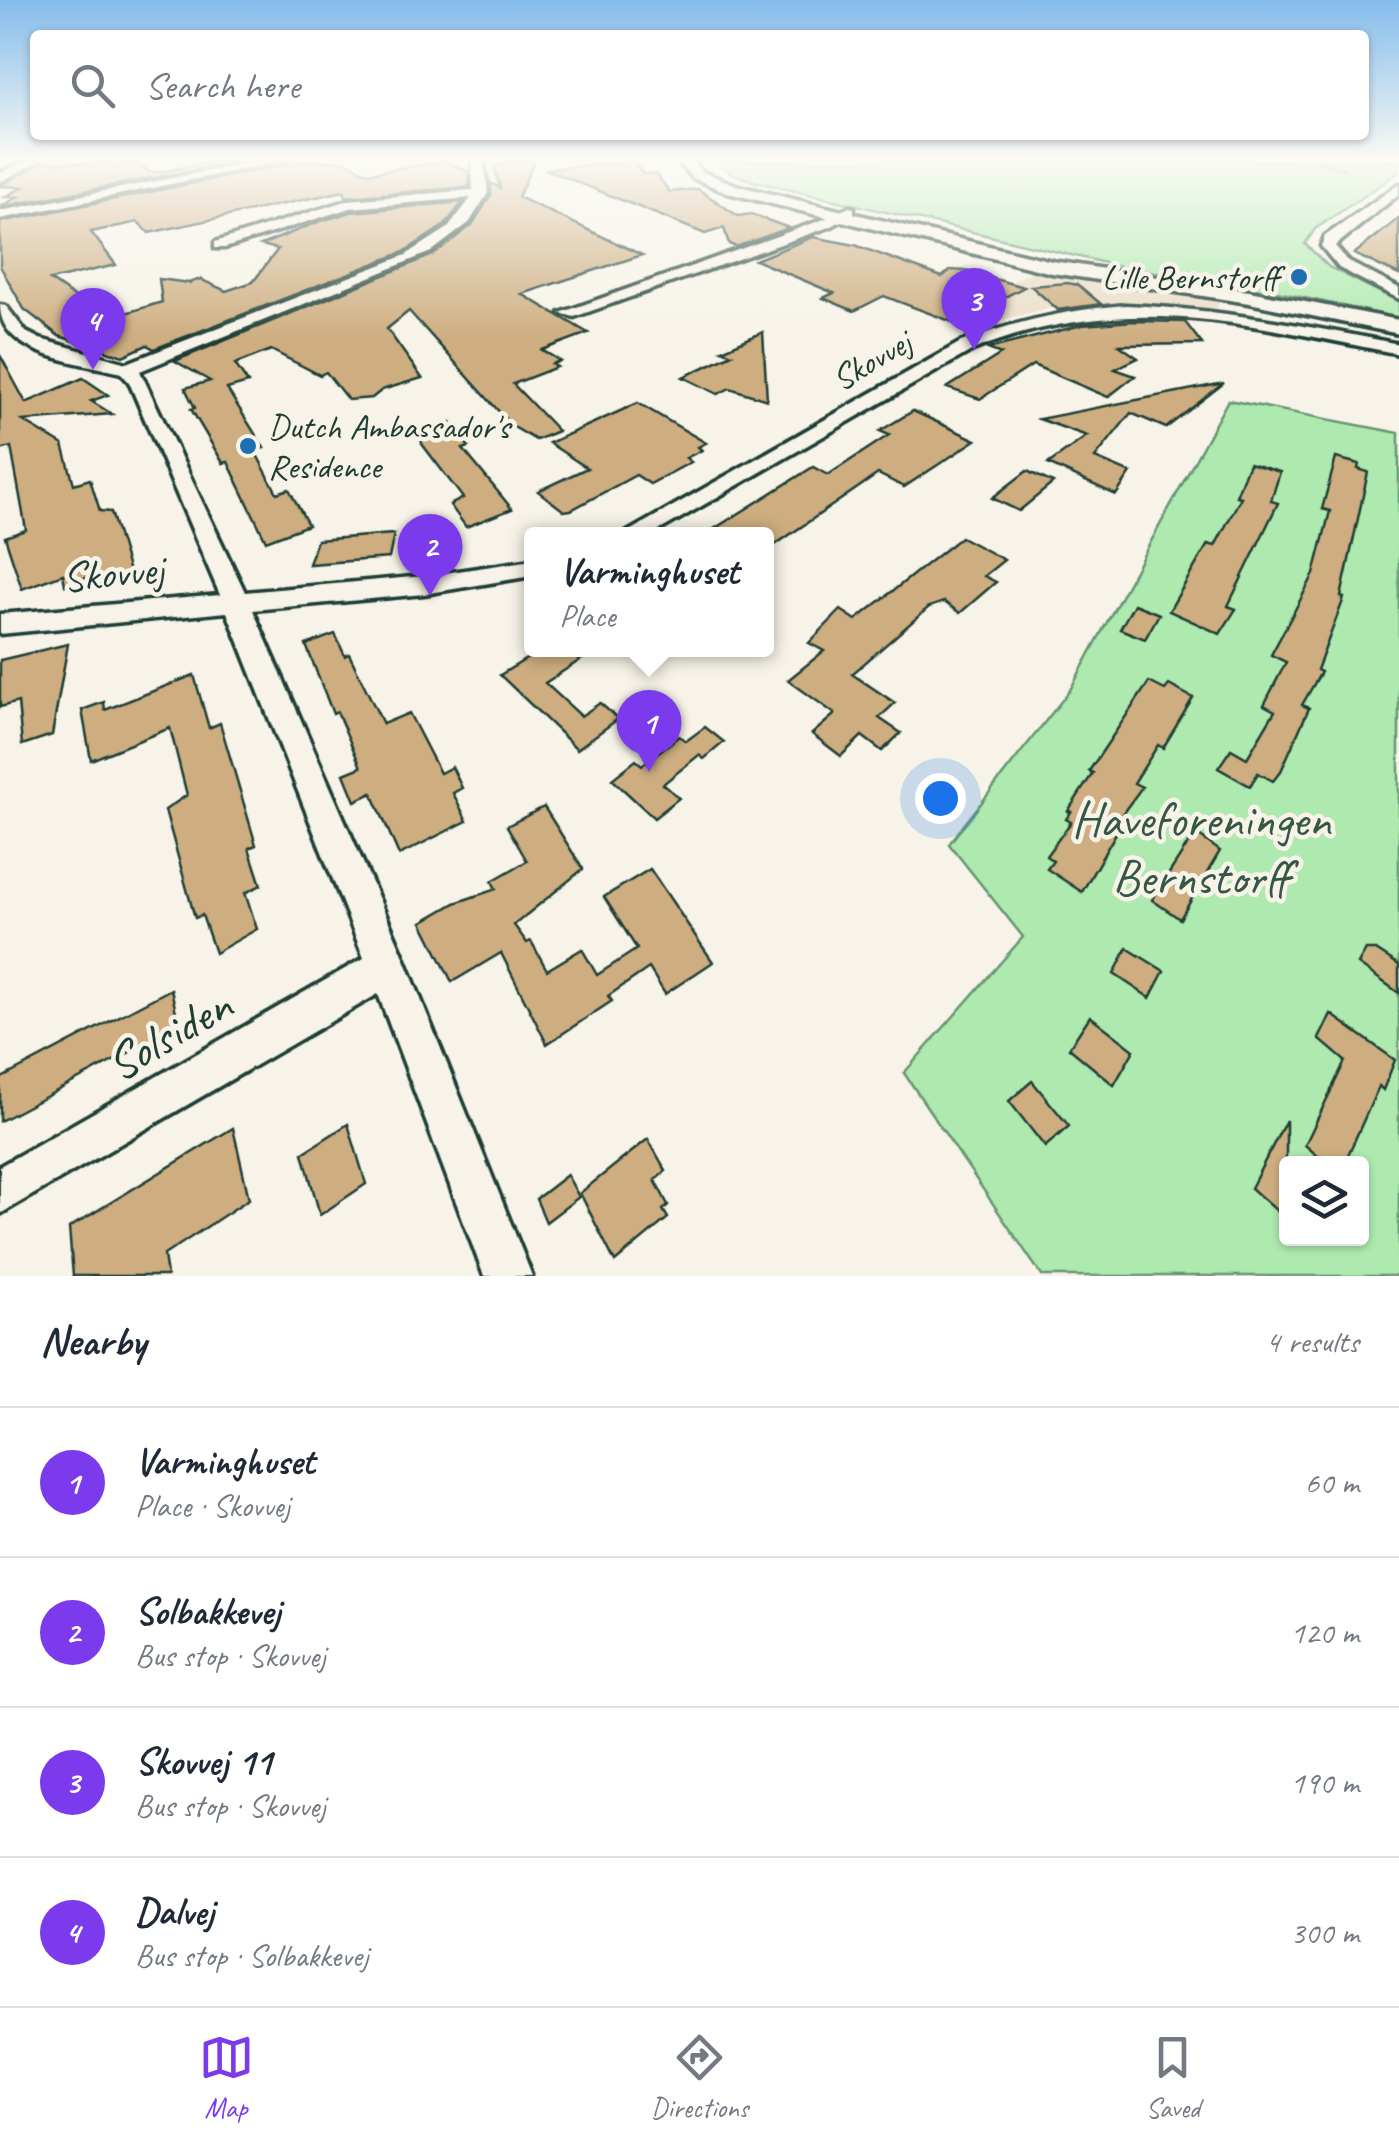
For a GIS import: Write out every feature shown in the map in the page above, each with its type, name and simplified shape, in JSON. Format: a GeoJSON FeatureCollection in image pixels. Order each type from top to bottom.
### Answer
{"type":"FeatureCollection","features":[{"type":"Feature","properties":{"kind":"street"},"geometry":{"type":"LineString","coordinates":[[220,245],[297,221]]}},
{"type":"Feature","properties":{"kind":"street"},"geometry":{"type":"LineString","coordinates":[[128,370],[411,258],[464,221]]}},
{"type":"Feature","properties":{"kind":"street"},"geometry":{"type":"LineString","coordinates":[[568,313],[824,221]]}},
{"type":"Feature","properties":{"kind":"street"},"geometry":{"type":"LineString","coordinates":[[874,221],[1052,266],[1249,296],[1399,330]]}},
{"type":"Feature","properties":{"kind":"street"},"geometry":{"type":"LineString","coordinates":[[1354,221],[1330,238],[1328,246],[1344,264],[1399,294]]}},
{"type":"Feature","properties":{"kind":"street"},"geometry":{"type":"LineString","coordinates":[[0,310],[20,336],[128,370],[138,382],[236,601],[388,966],[508,1276]]}},
{"type":"Feature","properties":{"kind":"street","name":"Skovvej"},"geometry":{"type":"LineString","coordinates":[[648,527],[966,346],[1026,323],[1090,312],[1181,312],[1248,320],[1399,350]]}},
{"type":"Feature","properties":{"kind":"street","name":"Skovvej"},"geometry":{"type":"LineString","coordinates":[[0,624],[424,585],[524,569]]}},
{"type":"Feature","properties":{"kind":"street","name":"Solsiden"},"geometry":{"type":"LineString","coordinates":[[0,1191],[388,966]]}},
{"type":"Feature","properties":{"kind":"shaded area"},"geometry":{"type":"Polygon","coordinates":[[[1033,271],[1220,302],[1217,309],[1158,304],[1050,308],[1001,320],[964,306],[1033,271]]]}},
{"type":"Feature","properties":{"kind":"green space"},"geometry":{"type":"Polygon","coordinates":[[[923,221],[1327,221],[1315,229],[1305,244],[1329,267],[1399,302],[1399,318],[1273,291],[1118,266],[923,221]]]}},
{"type":"Feature","properties":{"kind":"green space","name":"Haveforeningen Bernstorff"},"geometry":{"type":"Polygon","coordinates":[[[1228,400],[1399,433],[1399,1276],[1042,1276],[904,1073],[1023,937],[949,844],[1070,690],[1228,400]]]}},
{"type":"Feature","properties":{"kind":"building"},"geometry":{"type":"Polygon","coordinates":[[[207,221],[149,233],[138,222],[91,232],[116,265],[50,280],[106,319],[162,302],[159,279],[189,283],[200,279],[226,291],[253,282],[278,249],[261,245],[323,221],[448,221],[404,252],[154,349],[147,345],[123,356],[59,336],[24,309],[0,266],[0,222],[207,221]]]}},
{"type":"Feature","properties":{"kind":"building"},"geometry":{"type":"Polygon","coordinates":[[[475,221],[568,221],[642,255],[522,294],[588,333],[542,350],[560,361],[552,364],[557,367],[513,384],[558,431],[536,440],[512,426],[409,311],[387,329],[422,378],[382,390],[372,398],[348,400],[326,372],[320,375],[271,350],[235,364],[248,383],[227,389],[264,448],[255,451],[277,493],[289,489],[308,525],[266,541],[228,462],[223,463],[191,409],[195,408],[185,388],[210,381],[175,361],[433,255],[475,221]]]}},
{"type":"Feature","properties":{"kind":"building"},"geometry":{"type":"Polygon","coordinates":[[[672,221],[769,221],[789,228],[736,247],[729,244],[724,228],[705,234],[672,221]]]}},
{"type":"Feature","properties":{"kind":"building"},"geometry":{"type":"Polygon","coordinates":[[[1399,221],[1399,275],[1354,254],[1399,221]]]}},
{"type":"Feature","properties":{"kind":"building"},"geometry":{"type":"Polygon","coordinates":[[[813,237],[855,245],[942,277],[951,270],[966,271],[1024,287],[955,323],[884,296],[854,311],[823,298],[834,293],[755,260],[813,237]]]}},
{"type":"Feature","properties":{"kind":"building"},"geometry":{"type":"Polygon","coordinates":[[[1078,285],[1101,304],[1058,310],[1031,286],[1078,285]]]}},
{"type":"Feature","properties":{"kind":"building"},"geometry":{"type":"Polygon","coordinates":[[[1185,322],[1202,344],[1119,345],[1138,358],[1115,369],[1135,376],[1108,397],[1033,365],[980,399],[947,388],[1001,354],[988,349],[1082,325],[1185,322]]]}},
{"type":"Feature","properties":{"kind":"building"},"geometry":{"type":"Polygon","coordinates":[[[763,332],[767,400],[730,388],[718,394],[683,377],[732,354],[722,350],[763,332]]]}},
{"type":"Feature","properties":{"kind":"building"},"geometry":{"type":"Polygon","coordinates":[[[0,355],[26,403],[83,378],[108,395],[91,401],[112,414],[23,421],[63,445],[74,484],[90,479],[100,511],[111,512],[130,575],[95,584],[92,576],[65,585],[63,574],[22,589],[5,537],[26,530],[11,447],[0,450],[0,355]]]}},
{"type":"Feature","properties":{"kind":"building"},"geometry":{"type":"Polygon","coordinates":[[[1224,383],[1166,428],[1131,413],[1095,458],[1131,473],[1116,495],[1048,464],[1087,436],[1039,419],[1224,383]]]}},
{"type":"Feature","properties":{"kind":"building"},"geometry":{"type":"Polygon","coordinates":[[[638,403],[706,443],[698,447],[702,450],[686,458],[691,462],[650,484],[636,475],[571,510],[564,511],[538,491],[587,468],[549,443],[638,403]]]}},
{"type":"Feature","properties":{"kind":"building"},"geometry":{"type":"Polygon","coordinates":[[[913,411],[976,440],[904,487],[878,474],[774,546],[774,527],[717,527],[813,467],[828,475],[889,435],[880,431],[913,411]]]}},
{"type":"Feature","properties":{"kind":"building"},"geometry":{"type":"Polygon","coordinates":[[[451,422],[469,447],[463,449],[512,509],[466,527],[450,505],[463,498],[422,444],[421,431],[451,422]]]}},
{"type":"Feature","properties":{"kind":"building"},"geometry":{"type":"Polygon","coordinates":[[[1336,458],[1359,464],[1358,469],[1368,472],[1341,597],[1344,598],[1317,670],[1321,672],[1302,705],[1309,708],[1281,771],[1273,781],[1258,773],[1250,786],[1218,768],[1231,749],[1247,758],[1275,711],[1264,705],[1286,662],[1271,655],[1314,574],[1330,511],[1322,509],[1336,458]]]}},
{"type":"Feature","properties":{"kind":"building"},"geometry":{"type":"Polygon","coordinates":[[[1249,463],[1280,472],[1271,501],[1278,503],[1228,606],[1236,609],[1220,634],[1169,611],[1208,544],[1215,546],[1241,497],[1236,496],[1249,463]]]}},
{"type":"Feature","properties":{"kind":"building"},"geometry":{"type":"Polygon","coordinates":[[[1027,471],[1053,483],[1019,511],[992,498],[1027,471]]]}},
{"type":"Feature","properties":{"kind":"building"},"geometry":{"type":"Polygon","coordinates":[[[394,534],[389,558],[309,564],[317,540],[394,534]]]}},
{"type":"Feature","properties":{"kind":"building"},"geometry":{"type":"Polygon","coordinates":[[[961,537],[1004,560],[984,576],[996,582],[960,613],[944,602],[929,607],[852,674],[895,703],[879,718],[901,733],[882,751],[862,736],[841,756],[812,734],[835,714],[788,680],[824,651],[809,643],[841,610],[856,620],[961,537]]]}},
{"type":"Feature","properties":{"kind":"building"},"geometry":{"type":"Polygon","coordinates":[[[1134,604],[1159,614],[1145,639],[1120,629],[1134,604]]]}},
{"type":"Feature","properties":{"kind":"building"},"geometry":{"type":"Polygon","coordinates":[[[335,634],[383,724],[409,713],[440,773],[452,767],[462,788],[453,793],[467,821],[399,855],[372,793],[355,801],[344,774],[361,767],[337,712],[333,714],[306,645],[335,634]]]}},
{"type":"Feature","properties":{"kind":"building"},"geometry":{"type":"Polygon","coordinates":[[[68,644],[52,735],[22,745],[18,702],[0,707],[0,660],[68,644]]]}},
{"type":"Feature","properties":{"kind":"building"},"geometry":{"type":"Polygon","coordinates":[[[530,657],[585,657],[545,683],[581,716],[600,703],[618,719],[577,749],[500,675],[530,657]]]}},
{"type":"Feature","properties":{"kind":"building"},"geometry":{"type":"Polygon","coordinates":[[[194,675],[209,728],[220,723],[256,845],[249,848],[261,885],[245,893],[257,929],[215,953],[202,915],[195,918],[165,810],[187,795],[170,728],[91,760],[82,710],[104,702],[105,710],[194,675]]]}},
{"type":"Feature","properties":{"kind":"building"},"geometry":{"type":"Polygon","coordinates":[[[1149,682],[1165,690],[1169,685],[1193,698],[1163,748],[1158,745],[1134,783],[1142,787],[1114,825],[1119,828],[1082,892],[1047,869],[1053,861],[1046,856],[1071,822],[1066,819],[1071,812],[1068,811],[1093,773],[1089,771],[1149,682]]]}},
{"type":"Feature","properties":{"kind":"building"},"geometry":{"type":"Polygon","coordinates":[[[705,727],[724,742],[704,759],[699,755],[663,784],[679,798],[654,818],[612,779],[636,760],[642,765],[679,736],[686,741],[705,727]]]}},
{"type":"Feature","properties":{"kind":"building"},"geometry":{"type":"Polygon","coordinates":[[[544,807],[583,869],[514,925],[527,943],[531,941],[547,970],[582,949],[597,975],[637,949],[604,897],[650,869],[713,962],[665,994],[649,968],[608,996],[612,1001],[547,1044],[501,953],[452,982],[422,922],[455,903],[496,889],[492,881],[527,861],[507,826],[544,807]]]}},
{"type":"Feature","properties":{"kind":"building"},"geometry":{"type":"Polygon","coordinates":[[[1195,833],[1220,851],[1180,919],[1152,900],[1195,833]]]}},
{"type":"Feature","properties":{"kind":"building"},"geometry":{"type":"Polygon","coordinates":[[[1127,948],[1164,971],[1150,998],[1114,974],[1127,948]]]}},
{"type":"Feature","properties":{"kind":"building"},"geometry":{"type":"Polygon","coordinates":[[[1366,950],[1376,950],[1399,965],[1399,993],[1358,964],[1366,950]]]}},
{"type":"Feature","properties":{"kind":"building"},"geometry":{"type":"Polygon","coordinates":[[[171,989],[179,1026],[0,1121],[0,1079],[171,989]]]}},
{"type":"Feature","properties":{"kind":"building"},"geometry":{"type":"Polygon","coordinates":[[[1331,1014],[1395,1060],[1348,1156],[1318,1156],[1305,1145],[1345,1061],[1319,1039],[1331,1014]]]}},
{"type":"Feature","properties":{"kind":"building"},"geometry":{"type":"Polygon","coordinates":[[[1090,1016],[1134,1050],[1114,1085],[1069,1048],[1090,1016]]]}},
{"type":"Feature","properties":{"kind":"building"},"geometry":{"type":"Polygon","coordinates":[[[1032,1081],[1069,1126],[1045,1147],[1009,1101],[1032,1081]]]}},
{"type":"Feature","properties":{"kind":"building"},"geometry":{"type":"Polygon","coordinates":[[[1286,1120],[1286,1156],[1279,1156],[1277,1211],[1251,1188],[1286,1120]]]}},
{"type":"Feature","properties":{"kind":"building"},"geometry":{"type":"Polygon","coordinates":[[[348,1124],[366,1184],[320,1215],[303,1153],[348,1124]]]}},
{"type":"Feature","properties":{"kind":"building"},"geometry":{"type":"Polygon","coordinates":[[[233,1128],[249,1199],[164,1255],[167,1276],[73,1276],[69,1228],[233,1128]]]}},
{"type":"Feature","properties":{"kind":"building"},"geometry":{"type":"Polygon","coordinates":[[[648,1139],[666,1171],[655,1180],[668,1205],[663,1210],[668,1218],[615,1262],[580,1193],[648,1139]]]}},
{"type":"Feature","properties":{"kind":"building"},"geometry":{"type":"Polygon","coordinates":[[[567,1175],[579,1197],[546,1222],[536,1199],[567,1175]]]}},
{"type":"Feature","properties":{"kind":"place","name":"Lille Bernstorff"},"geometry":{"type":"Point","coordinates":[1299,277]}},
{"type":"Feature","properties":{"kind":"place","name":"Skovvej 11"},"geometry":{"type":"Point","coordinates":[974,350]}},
{"type":"Feature","properties":{"kind":"place","name":"Dalvej"},"geometry":{"type":"Point","coordinates":[93,370]}},
{"type":"Feature","properties":{"kind":"place","name":"Dutch Ambassador's Residence"},"geometry":{"type":"Point","coordinates":[248,446]}},
{"type":"Feature","properties":{"kind":"place","name":"Solbakkevej"},"geometry":{"type":"Point","coordinates":[430,596]}},
{"type":"Feature","properties":{"kind":"place","name":"Varminghuset"},"geometry":{"type":"Point","coordinates":[649,772]}}]}
